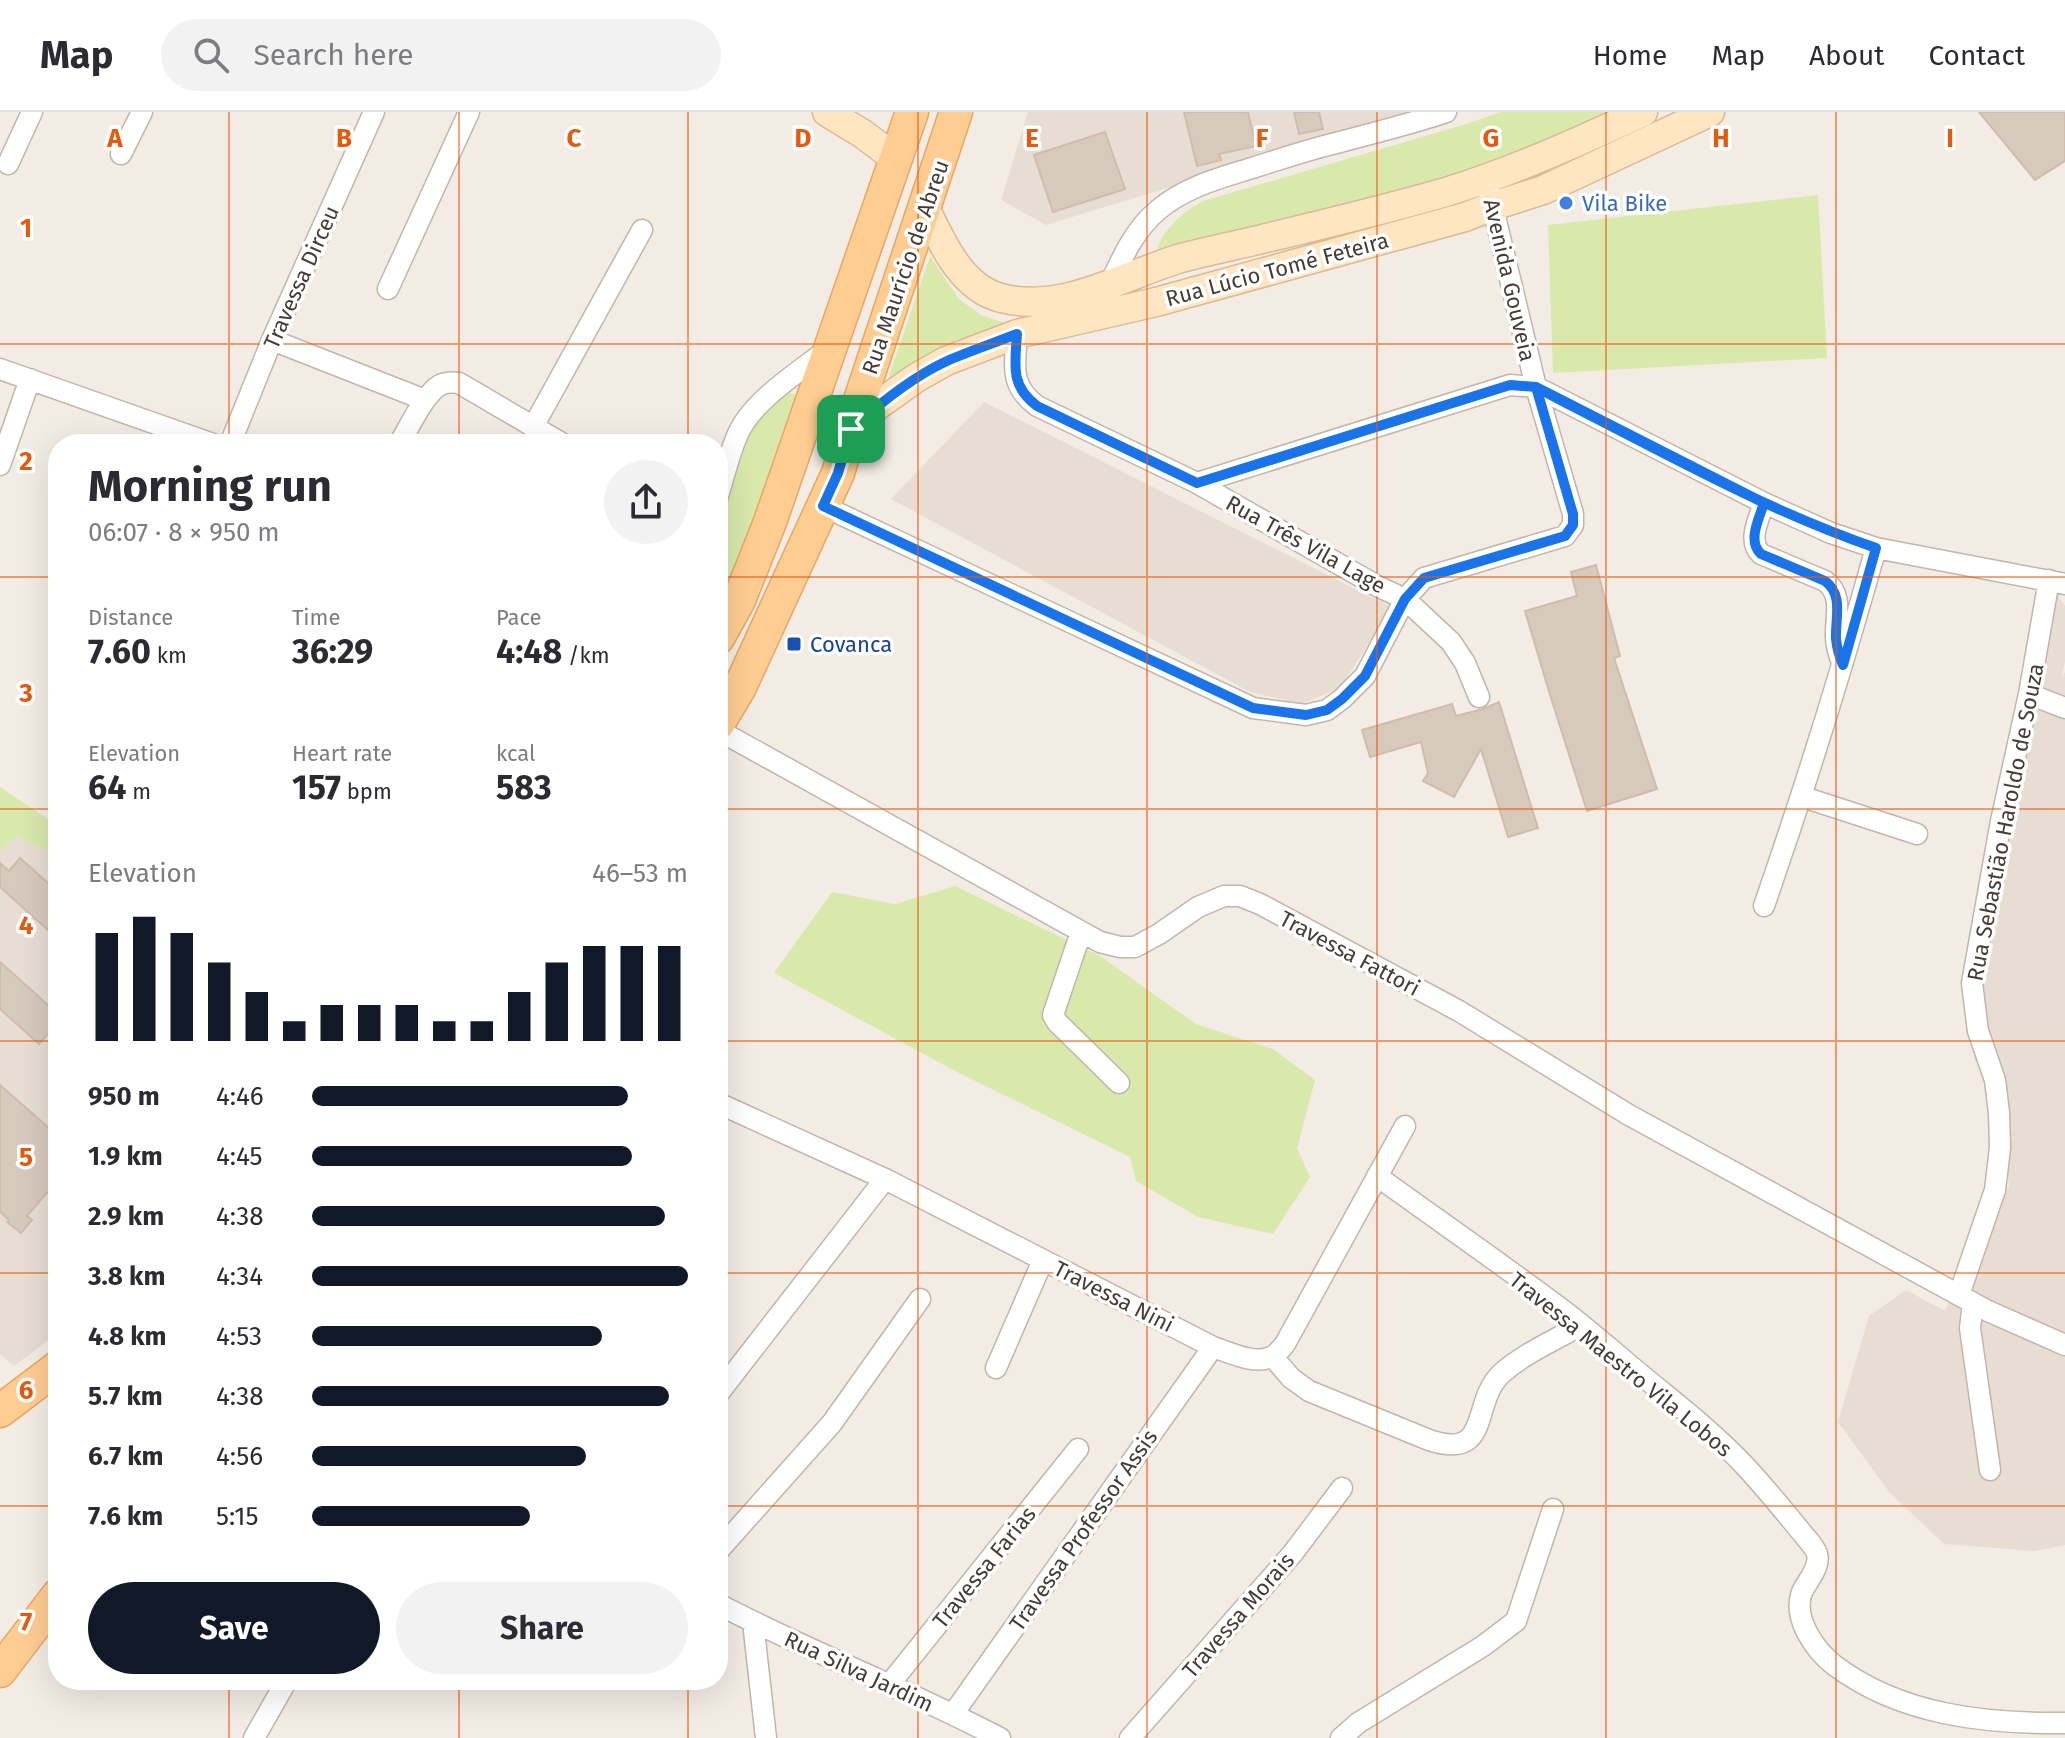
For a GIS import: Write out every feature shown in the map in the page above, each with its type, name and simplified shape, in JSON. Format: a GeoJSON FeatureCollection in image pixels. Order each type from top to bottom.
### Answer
{"type":"FeatureCollection","features":[{"type":"Feature","properties":{"kind":"main road"},"geometry":{"type":"LineString","coordinates":[[827,112],[896,159]]}},
{"type":"Feature","properties":{"kind":"main road"},"geometry":{"type":"LineString","coordinates":[[728,620],[770,522],[912,112]]}},
{"type":"Feature","properties":{"kind":"main road","name":"Rua Maurício de Abreu"},"geometry":{"type":"LineString","coordinates":[[729,690],[838,473],[956,112]]}},
{"type":"Feature","properties":{"kind":"main road","name":"Rua Lúcio Tomé Feteira"},"geometry":{"type":"LineString","coordinates":[[851,429],[916,378],[946,361],[1017,334],[1156,302],[1465,217],[1489,192],[1557,151],[1643,112]]}},
{"type":"Feature","properties":{"kind":"main road","name":"Rua Lúcio Tomé Feteira"},"geometry":{"type":"LineString","coordinates":[[925,208],[944,246],[962,272],[986,293],[1016,301],[1048,300],[1109,286],[1181,258],[1354,217],[1489,192],[1543,190],[1710,112]]}},
{"type":"Feature","properties":{"kind":"main road"},"geometry":{"type":"LineString","coordinates":[[0,1411],[48,1375]]}},
{"type":"Feature","properties":{"kind":"main road"},"geometry":{"type":"LineString","coordinates":[[0,1671],[48,1608]]}},
{"type":"Feature","properties":{"kind":"street"},"geometry":{"type":"LineString","coordinates":[[8,164],[32,112]]}},
{"type":"Feature","properties":{"kind":"street"},"geometry":{"type":"LineString","coordinates":[[121,154],[142,112]]}},
{"type":"Feature","properties":{"kind":"street","name":"Travessa Dirceu"},"geometry":{"type":"LineString","coordinates":[[234,434],[272,340],[374,112]]}},
{"type":"Feature","properties":{"kind":"street"},"geometry":{"type":"LineString","coordinates":[[388,289],[469,112]]}},
{"type":"Feature","properties":{"kind":"street"},"geometry":{"type":"LineString","coordinates":[[1109,286],[1125,251],[1144,223],[1170,201],[1192,189],[1267,163],[1446,112]]}},
{"type":"Feature","properties":{"kind":"street","name":"Avenida Gouveia"},"geometry":{"type":"LineString","coordinates":[[1489,192],[1536,387],[1764,503],[1831,533],[1876,548],[2057,582]]}},
{"type":"Feature","properties":{"kind":"street"},"geometry":{"type":"LineString","coordinates":[[533,427],[642,230]]}},
{"type":"Feature","properties":{"kind":"street","name":"Rua Três Vila Lage"},"geometry":{"type":"LineString","coordinates":[[1017,334],[1017,381],[1026,398],[1197,483],[1405,599],[1451,642],[1465,663],[1479,697]]}},
{"type":"Feature","properties":{"kind":"street"},"geometry":{"type":"LineString","coordinates":[[272,340],[425,400]]}},
{"type":"Feature","properties":{"kind":"street"},"geometry":{"type":"LineString","coordinates":[[728,463],[737,433],[751,412],[831,346]]}},
{"type":"Feature","properties":{"kind":"street"},"geometry":{"type":"LineString","coordinates":[[0,369],[185,434]]}},
{"type":"Feature","properties":{"kind":"street"},"geometry":{"type":"LineString","coordinates":[[0,465],[30,379]]}},
{"type":"Feature","properties":{"kind":"street"},"geometry":{"type":"LineString","coordinates":[[405,434],[425,400],[440,385],[449,382],[459,383],[545,434]]}},
{"type":"Feature","properties":{"kind":"street"},"geometry":{"type":"LineString","coordinates":[[823,506],[1253,708],[1306,715],[1327,710],[1365,676],[1405,599],[1424,578],[1552,541],[1565,536],[1573,525],[1573,514],[1536,387],[1510,385],[1197,483]]}},
{"type":"Feature","properties":{"kind":"street"},"geometry":{"type":"LineString","coordinates":[[1764,503],[1756,530],[1755,548],[1761,554],[1833,587],[1838,602],[1838,654],[1843,665]]}},
{"type":"Feature","properties":{"kind":"street"},"geometry":{"type":"LineString","coordinates":[[1764,906],[1803,797],[1876,548]]}},
{"type":"Feature","properties":{"kind":"street","name":"Rua Sebastião Haroldo de Souza"},"geometry":{"type":"LineString","coordinates":[[1966,1299],[1995,1190],[2000,1148],[1995,1080],[1978,1031],[1972,983],[2001,821],[2057,582]]}},
{"type":"Feature","properties":{"kind":"street"},"geometry":{"type":"LineString","coordinates":[[2029,694],[2065,708]]}},
{"type":"Feature","properties":{"kind":"street","name":"Travessa Fattori"},"geometry":{"type":"LineString","coordinates":[[728,733],[1100,942],[1135,947],[1211,900],[1224,896],[1240,896],[1260,904],[1459,1011],[1629,1115],[1988,1311],[2065,1345]]}},
{"type":"Feature","properties":{"kind":"street"},"geometry":{"type":"LineString","coordinates":[[1803,797],[1917,834]]}},
{"type":"Feature","properties":{"kind":"street"},"geometry":{"type":"LineString","coordinates":[[1081,932],[1053,1015],[1119,1083]]}},
{"type":"Feature","properties":{"kind":"street","name":"Travessa Nini"},"geometry":{"type":"LineString","coordinates":[[728,1108],[885,1179],[1213,1347],[1248,1358],[1261,1360],[1273,1357]]}},
{"type":"Feature","properties":{"kind":"street"},"geometry":{"type":"LineString","coordinates":[[1405,1126],[1285,1344],[1273,1357],[1291,1378],[1309,1391],[1429,1440],[1456,1446],[1468,1440],[1476,1428],[1491,1386],[1500,1375],[1516,1362],[1581,1325]]}},
{"type":"Feature","properties":{"kind":"street","name":"Travessa Maestro Vila Lobos"},"geometry":{"type":"LineString","coordinates":[[1377,1176],[1581,1325],[1743,1464],[1817,1553],[1817,1565],[1799,1604],[1802,1622],[1812,1641],[1831,1663],[1860,1683],[1895,1700],[1945,1714],[1984,1720],[2065,1723]]}},
{"type":"Feature","properties":{"kind":"street"},"geometry":{"type":"LineString","coordinates":[[728,1381],[885,1179]]}},
{"type":"Feature","properties":{"kind":"street"},"geometry":{"type":"LineString","coordinates":[[996,1368],[1043,1260]]}},
{"type":"Feature","properties":{"kind":"street"},"geometry":{"type":"LineString","coordinates":[[728,1540],[832,1423],[920,1299]]}},
{"type":"Feature","properties":{"kind":"street"},"geometry":{"type":"LineString","coordinates":[[1966,1299],[1990,1470]]}},
{"type":"Feature","properties":{"kind":"street","name":"Travessa Professor Assis"},"geometry":{"type":"LineString","coordinates":[[953,1714],[1213,1347]]}},
{"type":"Feature","properties":{"kind":"street","name":"Travessa Farias"},"geometry":{"type":"LineString","coordinates":[[889,1685],[1078,1449]]}},
{"type":"Feature","properties":{"kind":"street","name":"Travessa Morais"},"geometry":{"type":"LineString","coordinates":[[1130,1738],[1293,1553],[1342,1488]]}},
{"type":"Feature","properties":{"kind":"street"},"geometry":{"type":"LineString","coordinates":[[1341,1738],[1358,1723],[1483,1646],[1516,1621],[1553,1509]]}},
{"type":"Feature","properties":{"kind":"street","name":"Rua Silva Jardim"},"geometry":{"type":"LineString","coordinates":[[728,1609],[1000,1738]]}},
{"type":"Feature","properties":{"kind":"street"},"geometry":{"type":"LineString","coordinates":[[753,1622],[766,1738]]}},
{"type":"Feature","properties":{"kind":"street"},"geometry":{"type":"LineString","coordinates":[[254,1738],[281,1690]]}},
{"type":"Feature","properties":{"kind":"shaded area"},"geometry":{"type":"Polygon","coordinates":[[[1028,112],[1416,112],[1046,225],[1001,200],[1028,112]]]}},
{"type":"Feature","properties":{"kind":"shaded area"},"geometry":{"type":"Polygon","coordinates":[[[984,402],[1389,606],[1383,621],[1340,688],[1302,704],[1250,692],[891,499],[984,402]]]}},
{"type":"Feature","properties":{"kind":"shaded area"},"geometry":{"type":"Polygon","coordinates":[[[2053,588],[2065,606],[2065,662],[2061,678],[2065,672],[2065,1545],[2035,1551],[1944,1544],[1890,1493],[1838,1422],[1869,1316],[1906,1290],[1945,1311],[1966,1261],[2009,1187],[1999,1065],[1975,1061],[1964,982],[2053,588]]]}},
{"type":"Feature","properties":{"kind":"shaded area"},"geometry":{"type":"Polygon","coordinates":[[[16,836],[48,852],[48,1340],[14,1366],[0,1354],[0,851],[16,836]]]}},
{"type":"Feature","properties":{"kind":"green space"},"geometry":{"type":"Polygon","coordinates":[[[1501,112],[1621,112],[1478,170],[1155,258],[1161,240],[1172,224],[1203,201],[1501,112]]]}},
{"type":"Feature","properties":{"kind":"green space"},"geometry":{"type":"Polygon","coordinates":[[[1818,195],[1827,358],[1553,373],[1548,225],[1818,195]]]}},
{"type":"Feature","properties":{"kind":"green space"},"geometry":{"type":"Polygon","coordinates":[[[930,256],[959,299],[981,315],[1008,324],[962,339],[886,385],[930,256]]]}},
{"type":"Feature","properties":{"kind":"green space"},"geometry":{"type":"Polygon","coordinates":[[[787,393],[796,394],[800,402],[728,585],[728,498],[748,436],[756,423],[787,393]]]}},
{"type":"Feature","properties":{"kind":"green space"},"geometry":{"type":"Polygon","coordinates":[[[0,787],[48,819],[48,852],[16,836],[0,851],[0,787]]]}},
{"type":"Feature","properties":{"kind":"green space"},"geometry":{"type":"Polygon","coordinates":[[[955,886],[1100,956],[1196,1024],[1273,1049],[1315,1080],[1297,1148],[1310,1177],[1273,1234],[1198,1217],[1136,1181],[1130,1157],[953,1070],[774,973],[832,892],[895,904],[955,886]]]}},
{"type":"Feature","properties":{"kind":"building"},"geometry":{"type":"Polygon","coordinates":[[[1184,112],[1248,112],[1256,146],[1219,154],[1221,160],[1197,166],[1184,112]]]}},
{"type":"Feature","properties":{"kind":"building"},"geometry":{"type":"Polygon","coordinates":[[[1294,112],[1319,112],[1323,129],[1299,134],[1294,112]]]}},
{"type":"Feature","properties":{"kind":"building"},"geometry":{"type":"Polygon","coordinates":[[[1979,112],[2065,112],[2065,161],[2035,180],[1979,112]]]}},
{"type":"Feature","properties":{"kind":"building"},"geometry":{"type":"Polygon","coordinates":[[[1105,132],[1125,189],[1053,212],[1034,155],[1105,132]]]}},
{"type":"Feature","properties":{"kind":"building"},"geometry":{"type":"Polygon","coordinates":[[[1596,565],[1620,656],[1614,658],[1657,789],[1587,811],[1525,611],[1577,596],[1571,572],[1596,565]]]}},
{"type":"Feature","properties":{"kind":"building"},"geometry":{"type":"Polygon","coordinates":[[[1499,702],[1538,828],[1508,837],[1481,749],[1454,797],[1423,781],[1428,773],[1421,742],[1370,757],[1362,730],[1452,704],[1456,716],[1499,702]]]}},
{"type":"Feature","properties":{"kind":"building"},"geometry":{"type":"Polygon","coordinates":[[[20,858],[48,883],[48,930],[0,887],[0,863],[9,871],[20,858]]]}},
{"type":"Feature","properties":{"kind":"building"},"geometry":{"type":"Polygon","coordinates":[[[0,962],[48,1005],[48,1033],[39,1044],[0,1009],[0,962]]]}},
{"type":"Feature","properties":{"kind":"building"},"geometry":{"type":"Polygon","coordinates":[[[0,1085],[48,1127],[48,1192],[27,1216],[32,1220],[21,1233],[0,1212],[0,1085]]]}},
{"type":"Feature","properties":{"kind":"place","name":"Vila Bike"},"geometry":{"type":"Point","coordinates":[1566,203]}},
{"type":"Feature","properties":{"kind":"place","name":"Covanca"},"geometry":{"type":"Point","coordinates":[794,644]}},
{"type":"Feature","properties":{"kind":"route"},"geometry":{"type":"LineString","coordinates":[[851,429],[838,473],[823,506],[1253,708],[1278,712],[1306,715],[1327,710],[1342,699],[1365,676],[1405,599],[1424,578],[1565,536],[1573,525],[1573,514],[1536,387],[1764,503],[1756,530],[1755,548],[1761,554],[1833,587],[1838,602],[1838,654],[1843,665],[1876,548],[1831,533],[1764,503],[1666,454],[1536,387],[1510,385],[1197,483],[1026,398],[1017,381],[1017,334],[946,361],[916,378],[851,429]]}}]}
